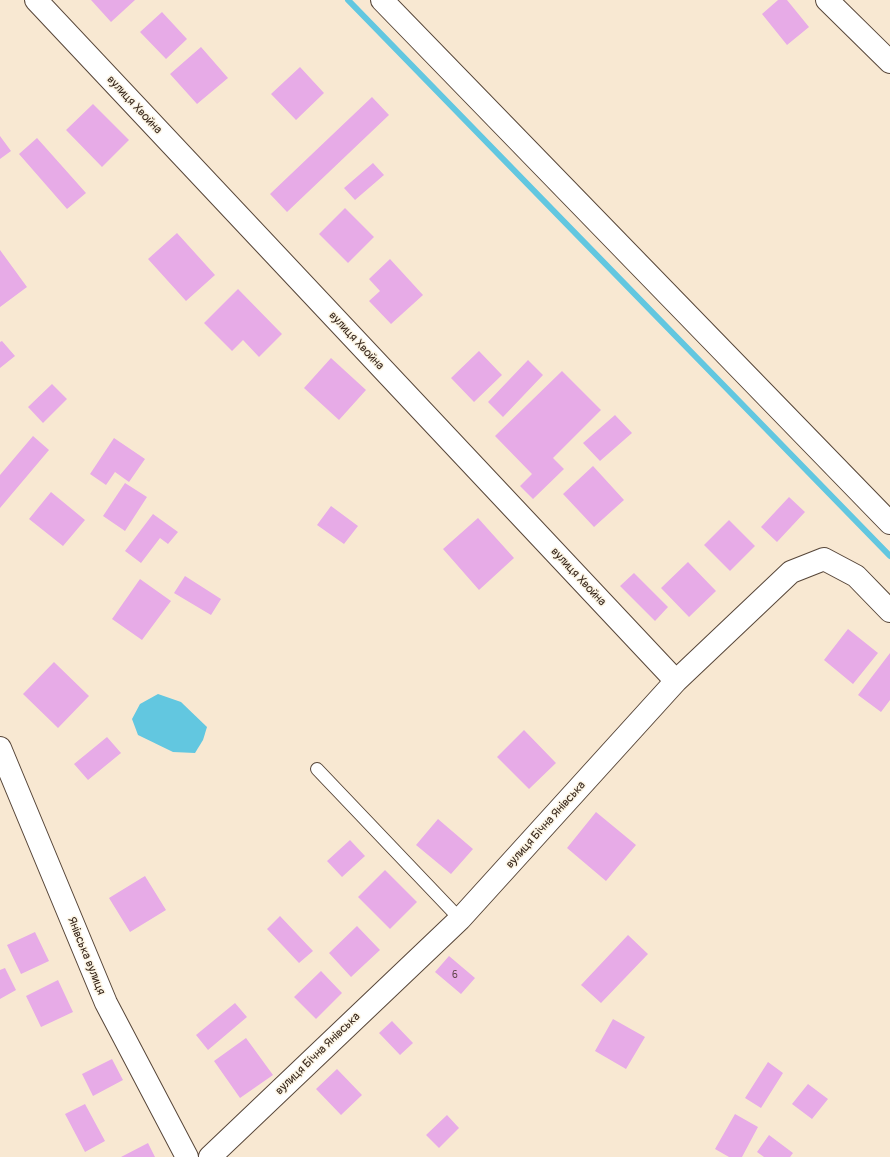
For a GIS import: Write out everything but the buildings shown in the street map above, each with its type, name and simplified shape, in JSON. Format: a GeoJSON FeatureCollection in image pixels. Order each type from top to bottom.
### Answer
{"type":"FeatureCollection","features":[{"type":"Feature","properties":{"kind":"street","name":"вулиця Хвойна"},"geometry":{"type":"LineString","coordinates":[[36,0],[676,681]]}},
{"type":"Feature","properties":{"kind":"street"},"geometry":{"type":"LineString","coordinates":[[382,0],[890,522]]}},
{"type":"Feature","properties":{"kind":"street"},"geometry":{"type":"LineString","coordinates":[[827,0],[890,62]]}},
{"type":"Feature","properties":{"kind":"street","name":"вулиця Бічна Янівська"},"geometry":{"type":"LineString","coordinates":[[210,1157],[460,919],[676,681],[791,572],[824,559],[856,576],[890,611]]}},
{"type":"Feature","properties":{"kind":"street","name":"Янівська вулиця"},"geometry":{"type":"LineString","coordinates":[[0,748],[106,1003],[187,1157]]}},
{"type":"Feature","properties":{"kind":"lane"},"geometry":{"type":"LineString","coordinates":[[317,769],[460,919]]}},
{"type":"Feature","properties":{"kind":"water"},"geometry":{"type":"Polygon","coordinates":[[[158,694],[181,702],[207,727],[203,740],[195,753],[173,752],[138,735],[132,719],[140,704],[158,694]]]}},
{"type":"Feature","properties":{"kind":"waterway"},"geometry":{"type":"LineString","coordinates":[[348,0],[890,556]]}}]}
